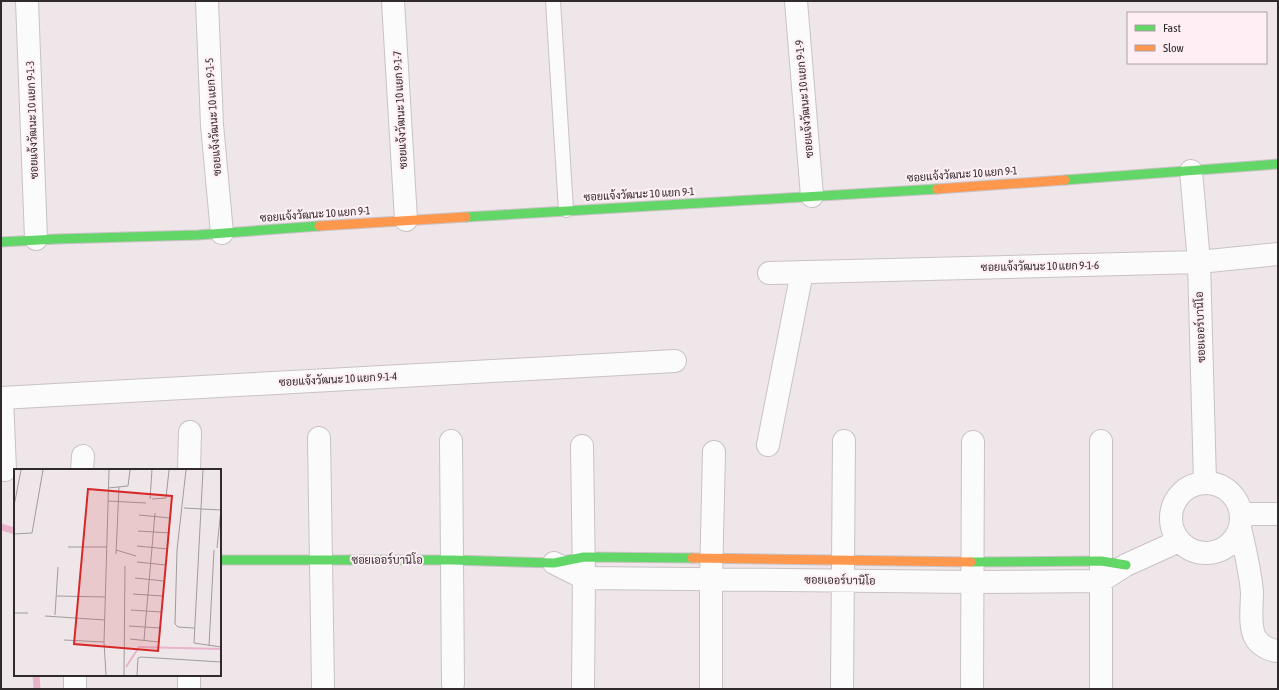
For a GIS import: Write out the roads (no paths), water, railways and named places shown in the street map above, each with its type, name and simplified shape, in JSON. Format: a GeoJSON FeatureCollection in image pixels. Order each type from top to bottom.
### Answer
{"type":"FeatureCollection","features":[{"type":"Feature","properties":{"kind":"street","name":"ซอยแจ้งวัฒนะ 10 แยก 9-1-3"},"geometry":{"type":"LineString","coordinates":[[28,1],[36,239]]}},
{"type":"Feature","properties":{"kind":"street","name":"ซอยแจ้งวัฒนะ 10 แยก 9-1-5"},"geometry":{"type":"LineString","coordinates":[[207,1],[212,125],[222,233]]}},
{"type":"Feature","properties":{"kind":"street","name":"ซอยแจ้งวัฒนะ 10 แยก 9-1-7"},"geometry":{"type":"LineString","coordinates":[[393,1],[406,220]]}},
{"type":"Feature","properties":{"kind":"street","name":"ซอยแจ้งวัฒนะ 10 แยก 9-1-9"},"geometry":{"type":"LineString","coordinates":[[796,1],[812,196]]}},
{"type":"Feature","properties":{"kind":"street","name":"ซอยแจ้งวัฒนะ 10 แยก 9-1"},"geometry":{"type":"LineString","coordinates":[[1,242],[36,239],[222,233],[406,220],[812,196],[1278,164]]}},
{"type":"Feature","properties":{"kind":"street","name":"ซอยเออร์บานิโอ"},"geometry":{"type":"LineString","coordinates":[[1191,171],[1199,262],[1205,482]]}},
{"type":"Feature","properties":{"kind":"street","name":"ซอยแจ้งวัฒนะ 10 แยก 9-1-6"},"geometry":{"type":"LineString","coordinates":[[769,273],[1199,262],[1278,254]]}},
{"type":"Feature","properties":{"kind":"street"},"geometry":{"type":"LineString","coordinates":[[768,445],[802,272]]}},
{"type":"Feature","properties":{"kind":"street","name":"ซอยแจ้งวัฒนะ 10 แยก 9-1-4"},"geometry":{"type":"LineString","coordinates":[[2,398],[675,361]]}},
{"type":"Feature","properties":{"kind":"street"},"geometry":{"type":"LineString","coordinates":[[2,398],[5,470]]}},
{"type":"Feature","properties":{"kind":"street"},"geometry":{"type":"LineString","coordinates":[[190,432],[190,469]]}},
{"type":"Feature","properties":{"kind":"street"},"geometry":{"type":"LineString","coordinates":[[319,438],[323,687]]}},
{"type":"Feature","properties":{"kind":"street"},"geometry":{"type":"LineString","coordinates":[[451,441],[453,684]]}},
{"type":"Feature","properties":{"kind":"street"},"geometry":{"type":"LineString","coordinates":[[842,689],[844,441]]}},
{"type":"Feature","properties":{"kind":"street"},"geometry":{"type":"LineString","coordinates":[[1101,441],[1101,689]]}},
{"type":"Feature","properties":{"kind":"street"},"geometry":{"type":"LineString","coordinates":[[972,689],[973,442]]}},
{"type":"Feature","properties":{"kind":"street"},"geometry":{"type":"LineString","coordinates":[[582,446],[584,567],[583,689]]}},
{"type":"Feature","properties":{"kind":"street"},"geometry":{"type":"LineString","coordinates":[[711,689],[711,569],[714,452]]}},
{"type":"Feature","properties":{"kind":"street"},"geometry":{"type":"LineString","coordinates":[[1240,521],[1235,538],[1228,546],[1219,551],[1208,553],[1197,552],[1187,548],[1179,541],[1171,520],[1172,508],[1177,498],[1194,484],[1205,482],[1216,484],[1233,495],[1239,504],[1240,521],[1252,592],[1252,624],[1255,637],[1261,645],[1278,651]]}},
{"type":"Feature","properties":{"kind":"street"},"geometry":{"type":"LineString","coordinates":[[1240,521],[1278,514]]}},
{"type":"Feature","properties":{"kind":"street"},"geometry":{"type":"LineString","coordinates":[[1101,571],[1126,565],[1179,541]]}},
{"type":"Feature","properties":{"kind":"street","name":"ซอยเออร์บานิโอ"},"geometry":{"type":"LineString","coordinates":[[221,560],[452,560],[554,563],[584,567],[973,572],[1101,571]]}},
{"type":"Feature","properties":{"kind":"street"},"geometry":{"type":"LineString","coordinates":[[75,676],[75,689]]}},
{"type":"Feature","properties":{"kind":"street"},"geometry":{"type":"LineString","coordinates":[[189,676],[189,689]]}},
{"type":"Feature","properties":{"kind":"lane"},"geometry":{"type":"LineString","coordinates":[[553,1],[566,210]]}},
{"type":"Feature","properties":{"kind":"waterway"},"geometry":{"type":"LineString","coordinates":[[1,527],[14,531]]}},
{"type":"Feature","properties":{"kind":"waterway"},"geometry":{"type":"LineString","coordinates":[[36,676],[37,689]]}}]}
